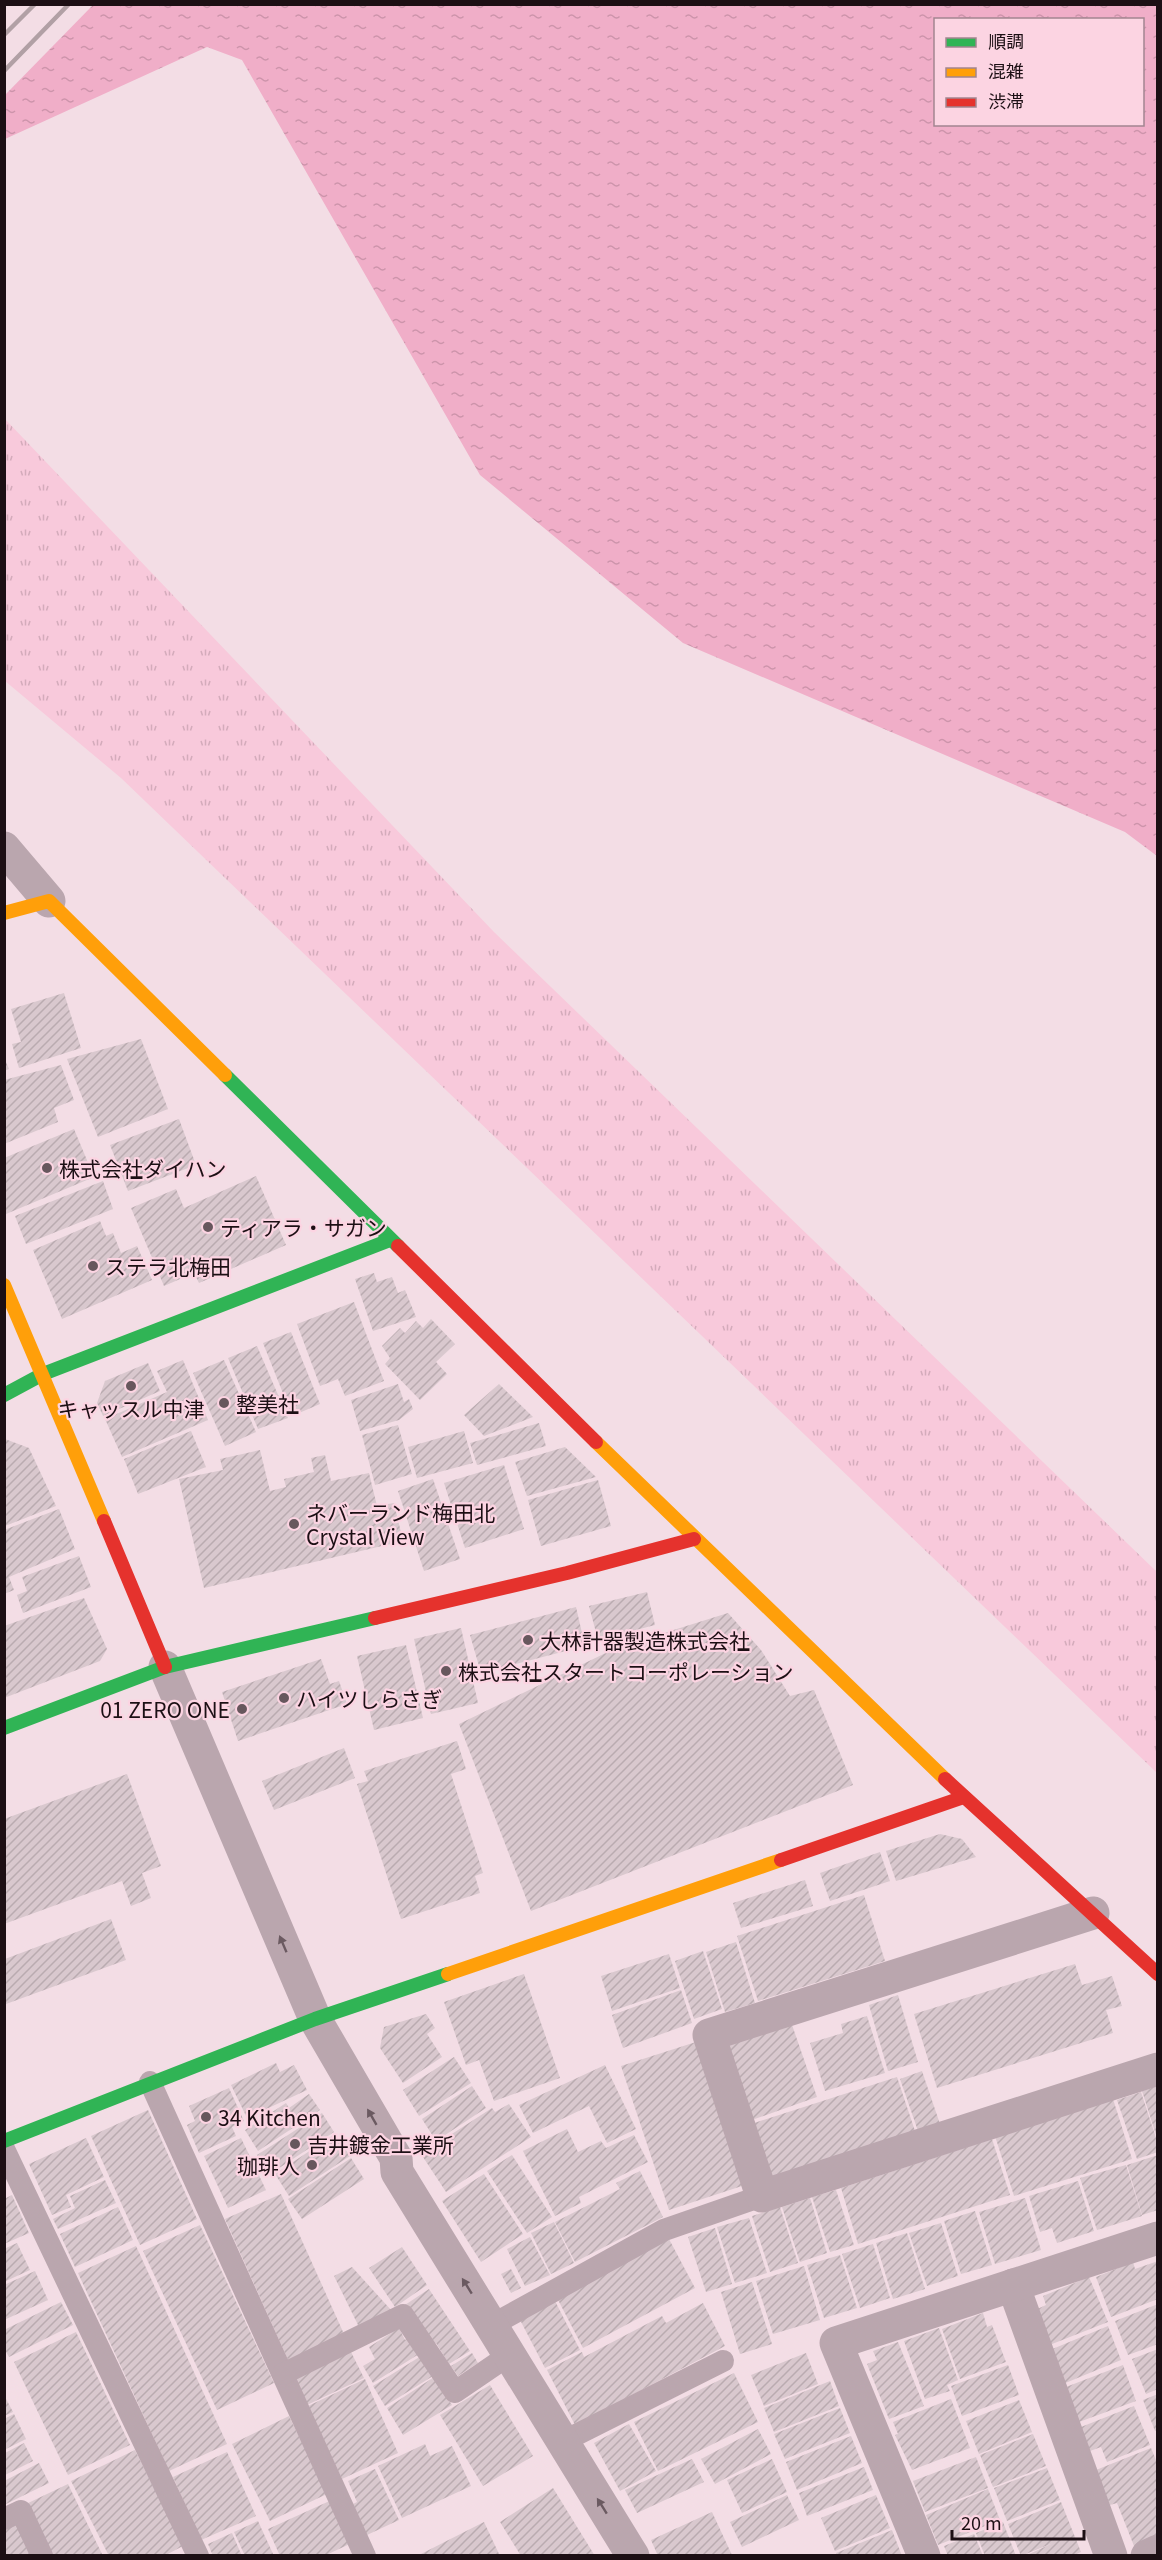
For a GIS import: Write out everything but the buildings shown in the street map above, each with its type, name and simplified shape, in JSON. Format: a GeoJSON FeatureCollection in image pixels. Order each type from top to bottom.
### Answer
{"type":"FeatureCollection","features":[{"type":"Feature","properties":{"kind":"street"},"geometry":{"type":"LineString","coordinates":[[4,848],[49,901],[694,1539],[964,1797],[1158,1974]]}},
{"type":"Feature","properties":{"kind":"street"},"geometry":{"type":"LineString","coordinates":[[4,913],[49,901]]}},
{"type":"Feature","properties":{"kind":"street"},"geometry":{"type":"LineString","coordinates":[[4,1395],[44,1374],[390,1240]]}},
{"type":"Feature","properties":{"kind":"street"},"geometry":{"type":"LineString","coordinates":[[4,1285],[44,1374],[165,1667],[315,2019],[396,2158],[397,2172],[633,2556]]}},
{"type":"Feature","properties":{"kind":"street"},"geometry":{"type":"LineString","coordinates":[[4,1728],[165,1667],[567,1573],[694,1539]]}},
{"type":"Feature","properties":{"kind":"street"},"geometry":{"type":"LineString","coordinates":[[4,2141],[315,2019],[964,1797]]}},
{"type":"Feature","properties":{"kind":"street"},"geometry":{"type":"LineString","coordinates":[[1093,1914],[709,2035],[762,2196],[1158,2069]]}},
{"type":"Feature","properties":{"kind":"street"},"geometry":{"type":"LineString","coordinates":[[924,2556],[836,2343],[1158,2238]]}},
{"type":"Feature","properties":{"kind":"street"},"geometry":{"type":"LineString","coordinates":[[1013,2285],[1111,2556]]}},
{"type":"Feature","properties":{"kind":"street"},"geometry":{"type":"LineString","coordinates":[[1147,2556],[1158,2551]]}},
{"type":"Feature","properties":{"kind":"lane"},"geometry":{"type":"LineString","coordinates":[[150,2082],[365,2556]]}},
{"type":"Feature","properties":{"kind":"lane"},"geometry":{"type":"LineString","coordinates":[[4,2149],[198,2556]]}},
{"type":"Feature","properties":{"kind":"lane"},"geometry":{"type":"LineString","coordinates":[[492,2325],[664,2230],[762,2196]]}},
{"type":"Feature","properties":{"kind":"lane"},"geometry":{"type":"LineString","coordinates":[[283,2374],[403,2315],[455,2392],[509,2355]]}},
{"type":"Feature","properties":{"kind":"lane"},"geometry":{"type":"LineString","coordinates":[[562,2442],[723,2361]]}},
{"type":"Feature","properties":{"kind":"lane"},"geometry":{"type":"LineString","coordinates":[[4,2519],[21,2511],[42,2556]]}},
{"type":"Feature","properties":{"kind":"green space"},"geometry":{"type":"Polygon","coordinates":[[[4,418],[494,932],[1157,1572],[1157,1773],[121,778],[5,681],[4,418]]]}},
{"type":"Feature","properties":{"kind":"water"},"geometry":{"type":"Polygon","coordinates":[[[4,5],[1157,5],[1157,856],[1125,832],[683,643],[480,475],[242,60],[207,47],[5,139],[4,5]]]}},
{"type":"Feature","properties":{"kind":"pier"},"geometry":{"type":"Polygon","coordinates":[[[4,5],[93,5],[5,95],[4,5]]]}},
{"type":"Feature","properties":{"kind":"railway"},"geometry":{"type":"LineString","coordinates":[[4,35],[35,4]]}},
{"type":"Feature","properties":{"kind":"railway"},"geometry":{"type":"LineString","coordinates":[[4,71],[69,4]]}},
{"type":"Feature","properties":{"kind":"traffic: fast"},"geometry":{"type":"LineString","coordinates":[[225,1075],[398,1246]]}},
{"type":"Feature","properties":{"kind":"traffic: fast"},"geometry":{"type":"LineString","coordinates":[[4,1395],[43,1374],[390,1240]]}},
{"type":"Feature","properties":{"kind":"traffic: fast"},"geometry":{"type":"LineString","coordinates":[[4,1728],[165,1667],[375,1618]]}},
{"type":"Feature","properties":{"kind":"traffic: fast"},"geometry":{"type":"LineString","coordinates":[[4,2141],[315,2019],[448,1974]]}},
{"type":"Feature","properties":{"kind":"traffic: slow"},"geometry":{"type":"LineString","coordinates":[[4,913],[49,901],[225,1075]]}},
{"type":"Feature","properties":{"kind":"traffic: slow"},"geometry":{"type":"LineString","coordinates":[[4,1285],[104,1521]]}},
{"type":"Feature","properties":{"kind":"traffic: slow"},"geometry":{"type":"LineString","coordinates":[[596,1442],[945,1779]]}},
{"type":"Feature","properties":{"kind":"traffic: slow"},"geometry":{"type":"LineString","coordinates":[[448,1974],[781,1860]]}},
{"type":"Feature","properties":{"kind":"traffic: jam"},"geometry":{"type":"LineString","coordinates":[[398,1246],[596,1442]]}},
{"type":"Feature","properties":{"kind":"traffic: jam"},"geometry":{"type":"LineString","coordinates":[[104,1521],[165,1667]]}},
{"type":"Feature","properties":{"kind":"traffic: jam"},"geometry":{"type":"LineString","coordinates":[[375,1618],[567,1573],[694,1539]]}},
{"type":"Feature","properties":{"kind":"traffic: jam"},"geometry":{"type":"LineString","coordinates":[[945,1779],[1158,1974]]}},
{"type":"Feature","properties":{"kind":"traffic: jam"},"geometry":{"type":"LineString","coordinates":[[781,1860],[964,1797]]}},
{"type":"Feature","properties":{"kind":"place","name":"株式会社ダイハン"},"geometry":{"type":"Point","coordinates":[47,1168]}},
{"type":"Feature","properties":{"kind":"place","name":"ティアラ・サガン"},"geometry":{"type":"Point","coordinates":[208,1227]}},
{"type":"Feature","properties":{"kind":"place","name":"ステラ北梅田"},"geometry":{"type":"Point","coordinates":[93,1266]}},
{"type":"Feature","properties":{"kind":"place","name":"キャッスル中津"},"geometry":{"type":"Point","coordinates":[131,1386]}},
{"type":"Feature","properties":{"kind":"place","name":"整美社"},"geometry":{"type":"Point","coordinates":[224,1403]}},
{"type":"Feature","properties":{"kind":"place","name":"ネバーランド梅田北 Crystal View"},"geometry":{"type":"Point","coordinates":[294,1524]}},
{"type":"Feature","properties":{"kind":"place","name":"大林計器製造株式会社"},"geometry":{"type":"Point","coordinates":[528,1640]}},
{"type":"Feature","properties":{"kind":"place","name":"株式会社スタートコーポレーション"},"geometry":{"type":"Point","coordinates":[446,1671]}},
{"type":"Feature","properties":{"kind":"place","name":"ハイツしらさぎ"},"geometry":{"type":"Point","coordinates":[284,1698]}},
{"type":"Feature","properties":{"kind":"place","name":"01 ZERO ONE"},"geometry":{"type":"Point","coordinates":[242,1709]}},
{"type":"Feature","properties":{"kind":"place","name":"34 Kitchen"},"geometry":{"type":"Point","coordinates":[206,2117]}},
{"type":"Feature","properties":{"kind":"place","name":"吉井鍍金工業所"},"geometry":{"type":"Point","coordinates":[295,2144]}},
{"type":"Feature","properties":{"kind":"place","name":"珈琲人"},"geometry":{"type":"Point","coordinates":[312,2165]}}]}
